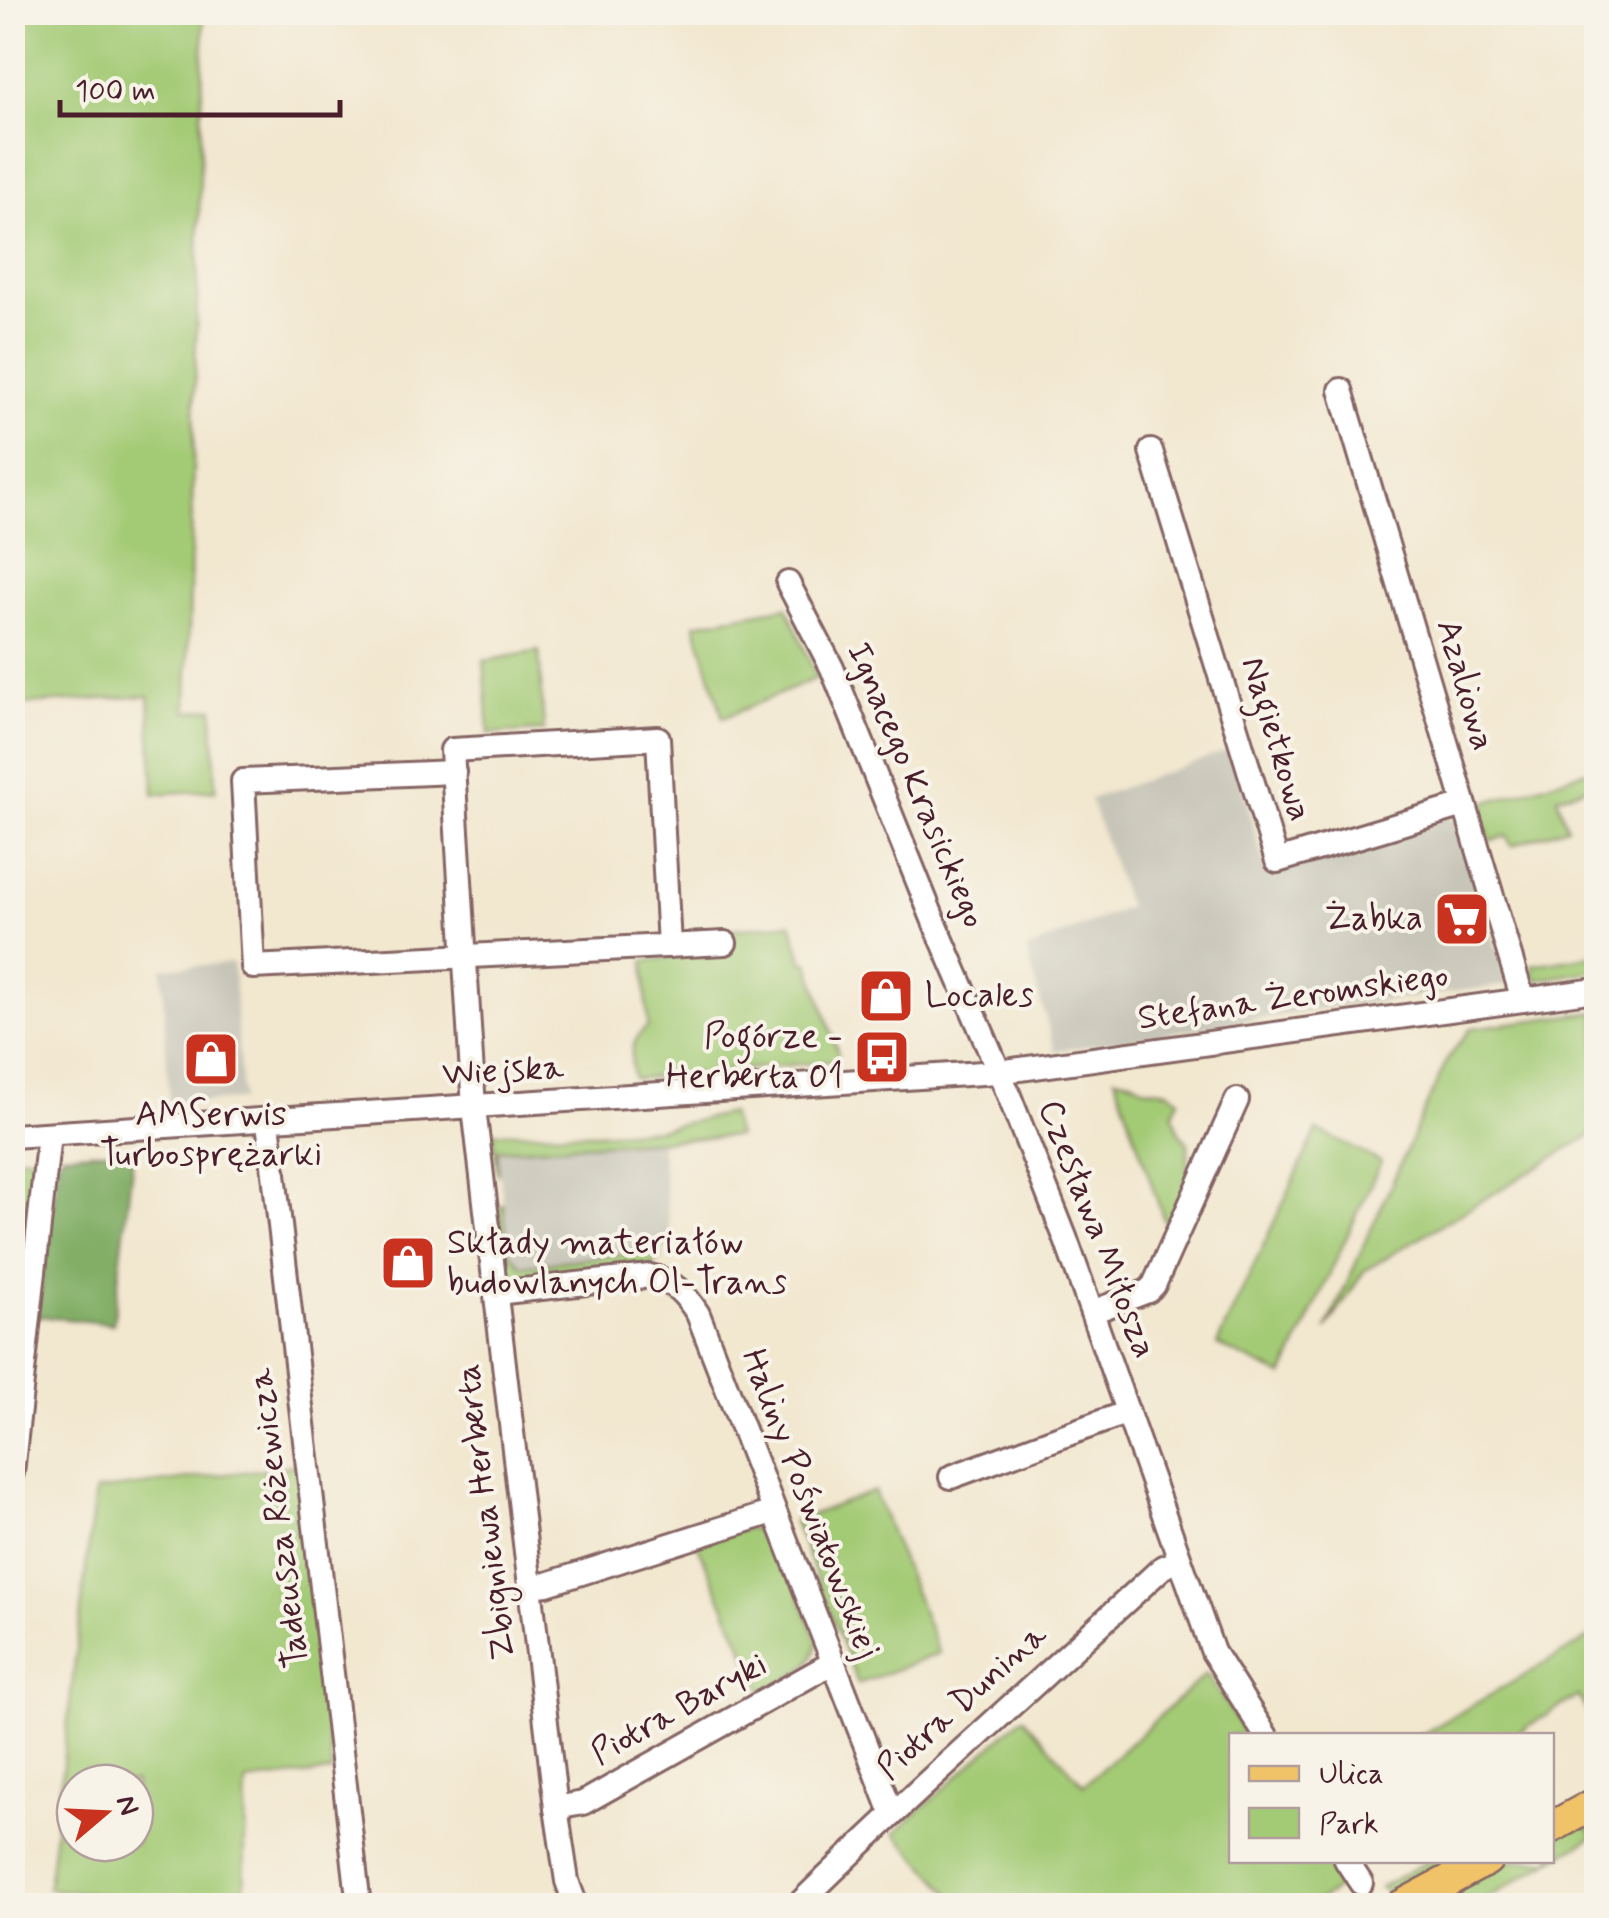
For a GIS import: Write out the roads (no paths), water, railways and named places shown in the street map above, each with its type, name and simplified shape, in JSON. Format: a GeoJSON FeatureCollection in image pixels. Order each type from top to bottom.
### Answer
{"type":"FeatureCollection","features":[{"type":"Feature","properties":{"kind":"main road"},"geometry":{"type":"LineString","coordinates":[[1554,1825],[1596,1803]]}},
{"type":"Feature","properties":{"kind":"main road"},"geometry":{"type":"LineString","coordinates":[[1401,1906],[1480,1863]]}},
{"type":"Feature","properties":{"kind":"street","name":"Azaliowa"},"geometry":{"type":"LineString","coordinates":[[1341,390],[1522,1000]]}},
{"type":"Feature","properties":{"kind":"street","name":"Nagietkowa"},"geometry":{"type":"LineString","coordinates":[[1151,452],[1277,860],[1464,806]]}},
{"type":"Feature","properties":{"kind":"street","name":"Ignacego Krasickiego"},"geometry":{"type":"LineString","coordinates":[[788,582],[832,668],[998,1072]]}},
{"type":"Feature","properties":{"kind":"street"},"geometry":{"type":"LineString","coordinates":[[669,946],[658,738],[452,750],[454,772],[244,781],[253,967],[466,957],[725,943]]}},
{"type":"Feature","properties":{"kind":"street","name":"Zbigniewa Herberta"},"geometry":{"type":"LineString","coordinates":[[454,772],[474,1108],[556,1808],[567,1880],[576,1906]]}},
{"type":"Feature","properties":{"kind":"street","name":"Stefana Żeromskiego"},"geometry":{"type":"LineString","coordinates":[[998,1072],[1596,990]]}},
{"type":"Feature","properties":{"kind":"street","name":"Wiejska"},"geometry":{"type":"LineString","coordinates":[[12,1136],[998,1072]]}},
{"type":"Feature","properties":{"kind":"street","name":"Czesława Miłosza"},"geometry":{"type":"LineString","coordinates":[[998,1072],[1066,1236],[1213,1652],[1264,1733]]}},
{"type":"Feature","properties":{"kind":"street"},"geometry":{"type":"LineString","coordinates":[[1092,1312],[1148,1292],[1154,1285],[1237,1100]]}},
{"type":"Feature","properties":{"kind":"street","name":"Tadeusza Różewicza"},"geometry":{"type":"LineString","coordinates":[[268,1122],[359,1906]]}},
{"type":"Feature","properties":{"kind":"street"},"geometry":{"type":"LineString","coordinates":[[12,1473],[49,1134]]}},
{"type":"Feature","properties":{"kind":"street","name":"Haliny Poświatowskiej"},"geometry":{"type":"LineString","coordinates":[[496,1293],[650,1276],[670,1282],[698,1314],[892,1812]]}},
{"type":"Feature","properties":{"kind":"street","name":"Czesława Miłosza"},"geometry":{"type":"LineString","coordinates":[[951,1477],[1128,1412]]}},
{"type":"Feature","properties":{"kind":"street"},"geometry":{"type":"LineString","coordinates":[[530,1586],[547,1584],[773,1512]]}},
{"type":"Feature","properties":{"kind":"street","name":"Piotra Dunina"},"geometry":{"type":"LineString","coordinates":[[797,1906],[892,1812],[1163,1567],[1180,1561]]}},
{"type":"Feature","properties":{"kind":"street","name":"Piotra Baryki"},"geometry":{"type":"LineString","coordinates":[[556,1808],[582,1804],[834,1662]]}},
{"type":"Feature","properties":{"kind":"street"},"geometry":{"type":"LineString","coordinates":[[1348,1863],[1361,1883]]}},
{"type":"Feature","properties":{"kind":"place","name":"Żabka"},"geometry":{"type":"Point","coordinates":[1462,919]}},
{"type":"Feature","properties":{"kind":"place","name":"Locales"},"geometry":{"type":"Point","coordinates":[886,996]}},
{"type":"Feature","properties":{"kind":"place","name":"Pogórze - Herberta 01"},"geometry":{"type":"Point","coordinates":[882,1057]}},
{"type":"Feature","properties":{"kind":"place","name":"AMSerwis Turbosprężarki"},"geometry":{"type":"Point","coordinates":[211,1059]}},
{"type":"Feature","properties":{"kind":"place","name":"Składy materiałów budowlanych Ol-Trans"},"geometry":{"type":"Point","coordinates":[408,1263]}}]}
